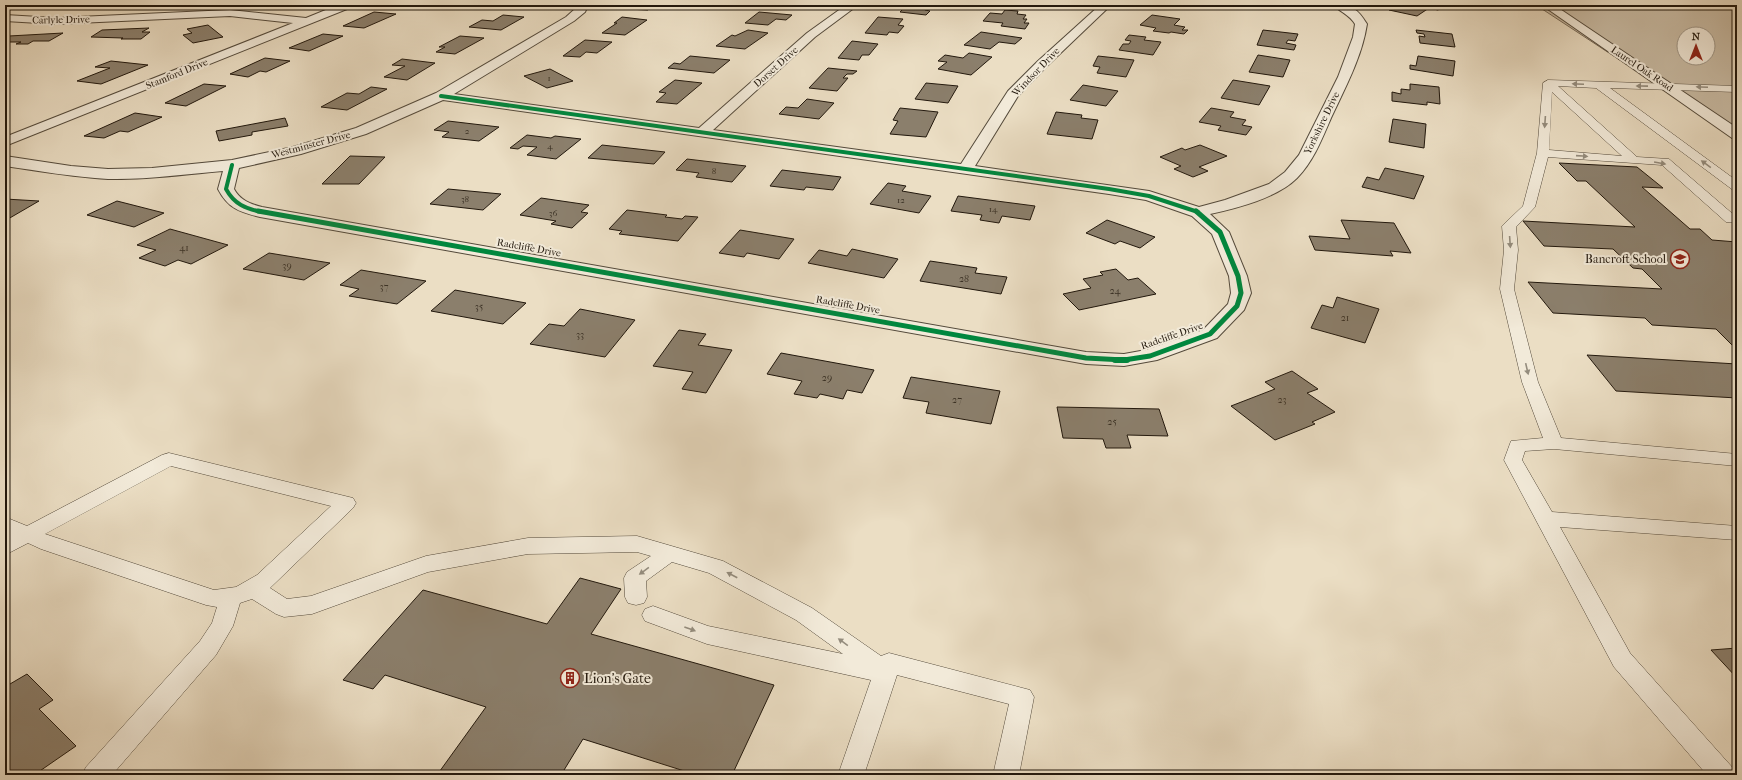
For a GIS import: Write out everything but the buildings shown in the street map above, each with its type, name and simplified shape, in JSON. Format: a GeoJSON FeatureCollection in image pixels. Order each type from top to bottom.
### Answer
{"type":"FeatureCollection","features":[{"type":"Feature","properties":{"kind":"street","name":"Stamford Drive"},"geometry":{"type":"LineString","coordinates":[[5,142],[348,5]]}},
{"type":"Feature","properties":{"kind":"street","name":"Westminster Drive"},"geometry":{"type":"LineString","coordinates":[[5,161],[108,174],[179,171],[232,165],[296,150],[361,131],[441,96],[570,19],[581,10],[583,5]]}},
{"type":"Feature","properties":{"kind":"street","name":"Dorset Drive"},"geometry":{"type":"LineString","coordinates":[[701,133],[811,35],[854,5]]}},
{"type":"Feature","properties":{"kind":"street","name":"Windsor Drive"},"geometry":{"type":"LineString","coordinates":[[965,169],[1013,94],[1042,64],[1106,5]]}},
{"type":"Feature","properties":{"kind":"street","name":"Yorkshire Drive"},"geometry":{"type":"LineString","coordinates":[[1198,212],[1231,204],[1275,187],[1291,175],[1306,156],[1344,77],[1359,37],[1361,24],[1357,17],[1346,8],[1339,5]]}},
{"type":"Feature","properties":{"kind":"street","name":"Laurel Oak Road"},"geometry":{"type":"LineString","coordinates":[[1547,5],[1737,134]]}},
{"type":"Feature","properties":{"kind":"street","name":"Carlyle Drive"},"geometry":{"type":"LineString","coordinates":[[5,18],[56,21],[230,13],[309,21]]}},
{"type":"Feature","properties":{"kind":"street","name":"Radcliffe Drive"},"geometry":{"type":"LineString","coordinates":[[232,165],[226,189],[231,198],[243,207],[260,212],[1086,358],[1124,360],[1150,356],[1210,334],[1237,306],[1241,293],[1238,276],[1220,232],[1198,212],[1149,196],[1109,188],[441,96]]}},
{"type":"Feature","properties":{"kind":"lane"},"geometry":{"type":"LineString","coordinates":[[1548,83],[1737,89]]}},
{"type":"Feature","properties":{"kind":"lane"},"geometry":{"type":"LineString","coordinates":[[1548,83],[1543,153],[1529,207],[1509,226],[1511,250],[1507,289],[1530,382],[1554,443]]}},
{"type":"Feature","properties":{"kind":"lane"},"geometry":{"type":"LineString","coordinates":[[1548,83],[1634,160]]}},
{"type":"Feature","properties":{"kind":"lane"},"geometry":{"type":"LineString","coordinates":[[1599,85],[1737,187]]}},
{"type":"Feature","properties":{"kind":"lane"},"geometry":{"type":"LineString","coordinates":[[1543,153],[1665,162],[1731,219],[1737,220]]}},
{"type":"Feature","properties":{"kind":"lane"},"geometry":{"type":"LineString","coordinates":[[1723,775],[1622,660],[1513,460],[1517,445],[1554,443],[1737,460]]}},
{"type":"Feature","properties":{"kind":"lane"},"geometry":{"type":"LineString","coordinates":[[5,524],[28,534],[48,544],[214,598],[231,596],[253,589],[265,581],[346,503],[169,459],[28,534],[5,547]]}},
{"type":"Feature","properties":{"kind":"lane"},"geometry":{"type":"LineString","coordinates":[[1544,519],[1737,533]]}},
{"type":"Feature","properties":{"kind":"lane"},"geometry":{"type":"LineString","coordinates":[[253,589],[284,608],[312,605],[426,564],[528,546],[637,544],[716,567],[804,614],[886,673]]}},
{"type":"Feature","properties":{"kind":"lane"},"geometry":{"type":"LineString","coordinates":[[636,597],[636,578],[669,554]]}},
{"type":"Feature","properties":{"kind":"lane"},"geometry":{"type":"LineString","coordinates":[[95,775],[208,648],[222,626],[231,596]]}},
{"type":"Feature","properties":{"kind":"lane"},"geometry":{"type":"LineString","coordinates":[[653,615],[707,635],[886,673]]}},
{"type":"Feature","properties":{"kind":"lane"},"geometry":{"type":"LineString","coordinates":[[851,775],[890,663],[1022,696],[1006,775]]}},
{"type":"Feature","properties":{"kind":"shaded area"},"geometry":{"type":"Polygon","coordinates":[[[1536,5],[1737,5],[1737,137],[1536,5]]]}},
{"type":"Feature","properties":{"kind":"cycle path"},"geometry":{"type":"LineString","coordinates":[[232,165],[226,189],[231,198],[243,207],[260,212],[1086,358],[1124,360],[1150,356],[1210,334],[1237,306],[1241,293],[1238,276],[1220,232],[1198,212],[1149,196],[1109,189],[441,96]]}},
{"type":"Feature","properties":{"kind":"place","name":"Bancroft School"},"geometry":{"type":"Point","coordinates":[1680,259]}},
{"type":"Feature","properties":{"kind":"place","name":"Lion's Gate"},"geometry":{"type":"Point","coordinates":[570,678]}}]}
